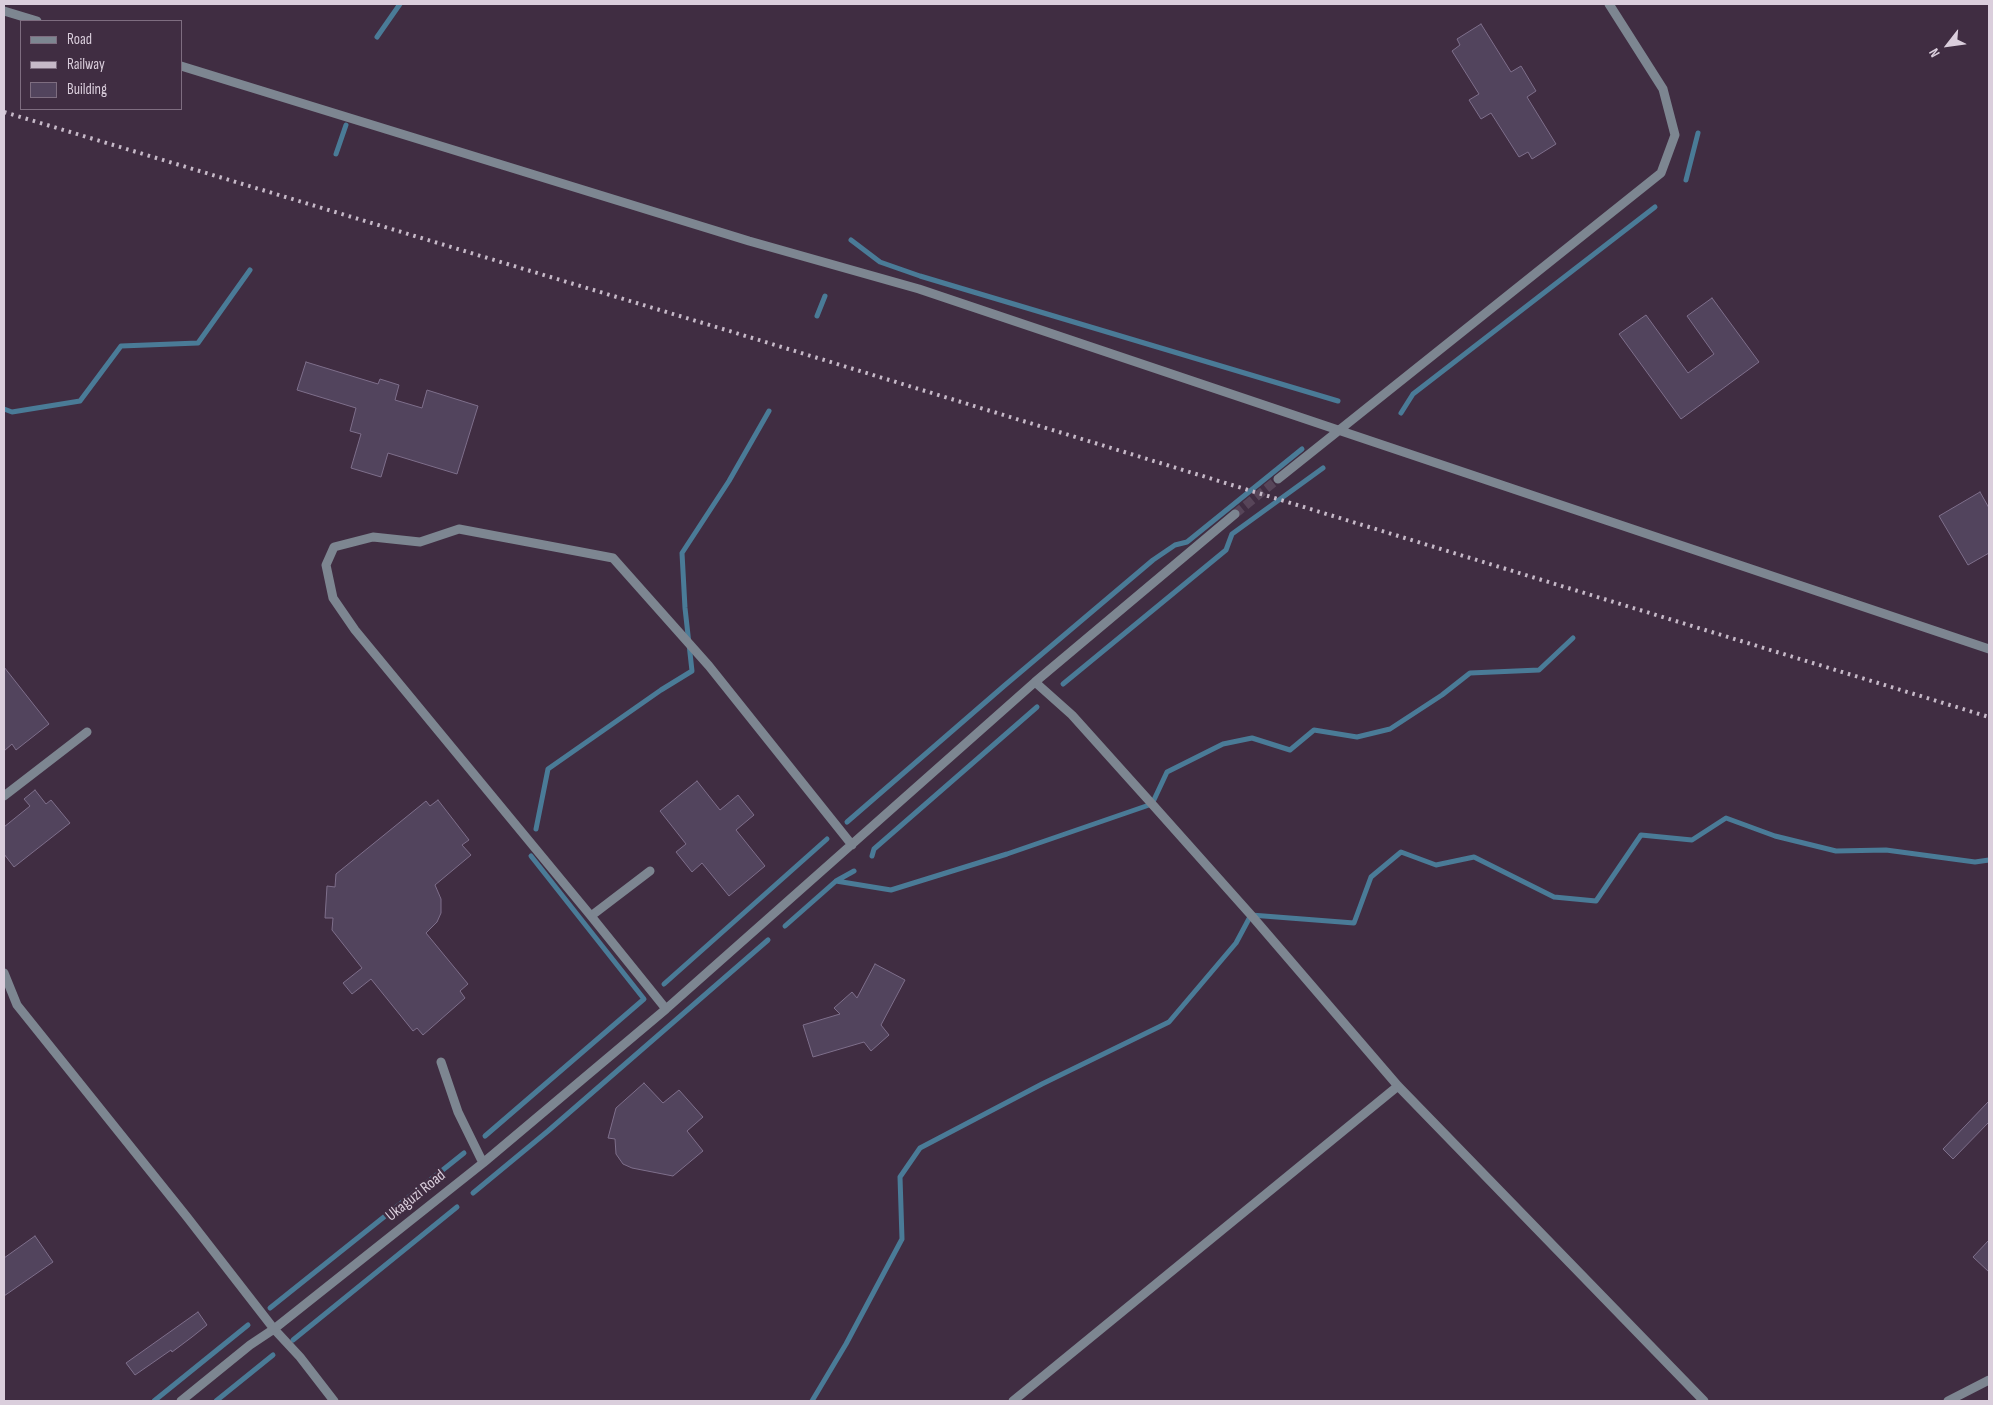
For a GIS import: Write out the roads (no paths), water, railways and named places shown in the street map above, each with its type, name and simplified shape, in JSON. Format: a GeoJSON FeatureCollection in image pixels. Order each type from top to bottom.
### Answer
{"type":"FeatureCollection","features":[{"type":"Feature","properties":{"kind":"street"},"geometry":{"type":"LineString","coordinates":[[1278,479],[1661,173],[1675,135],[1663,89],[1608,4]]}},
{"type":"Feature","properties":{"kind":"street"},"geometry":{"type":"LineString","coordinates":[[4,11],[34,20]]}},
{"type":"Feature","properties":{"kind":"street"},"geometry":{"type":"LineString","coordinates":[[182,66],[749,241],[919,289],[1989,649]]}},
{"type":"Feature","properties":{"kind":"street","name":"Ukaguzi Road"},"geometry":{"type":"LineString","coordinates":[[181,1401],[483,1163],[666,1009],[1035,682],[1235,514]]}},
{"type":"Feature","properties":{"kind":"street"},"geometry":{"type":"LineString","coordinates":[[666,1009],[355,630],[333,598],[326,565],[334,547],[373,537],[420,542],[459,530],[613,558],[709,666],[852,845]]}},
{"type":"Feature","properties":{"kind":"street"},"geometry":{"type":"LineString","coordinates":[[1035,682],[1072,715],[1398,1086],[1704,1401]]}},
{"type":"Feature","properties":{"kind":"street"},"geometry":{"type":"LineString","coordinates":[[4,796],[87,732]]}},
{"type":"Feature","properties":{"kind":"street"},"geometry":{"type":"LineString","coordinates":[[591,916],[650,871]]}},
{"type":"Feature","properties":{"kind":"street"},"geometry":{"type":"LineString","coordinates":[[4,973],[17,1005],[188,1217],[274,1329],[300,1357],[334,1401]]}},
{"type":"Feature","properties":{"kind":"street"},"geometry":{"type":"LineString","coordinates":[[441,1062],[458,1112],[483,1163]]}},
{"type":"Feature","properties":{"kind":"street"},"geometry":{"type":"LineString","coordinates":[[1013,1401],[1398,1086]]}},
{"type":"Feature","properties":{"kind":"street"},"geometry":{"type":"LineString","coordinates":[[1948,1401],[1989,1380]]}},
{"type":"Feature","properties":{"kind":"waterway"},"geometry":{"type":"LineString","coordinates":[[377,37],[400,4]]}},
{"type":"Feature","properties":{"kind":"waterway"},"geometry":{"type":"LineString","coordinates":[[336,154],[346,125]]}},
{"type":"Feature","properties":{"kind":"waterway"},"geometry":{"type":"LineString","coordinates":[[1686,180],[1698,133]]}},
{"type":"Feature","properties":{"kind":"waterway"},"geometry":{"type":"LineString","coordinates":[[1401,413],[1413,394],[1655,207]]}},
{"type":"Feature","properties":{"kind":"waterway"},"geometry":{"type":"LineString","coordinates":[[851,240],[880,262],[920,276],[1338,401]]}},
{"type":"Feature","properties":{"kind":"waterway"},"geometry":{"type":"LineString","coordinates":[[4,409],[12,412],[80,401],[121,346],[198,343],[250,270]]}},
{"type":"Feature","properties":{"kind":"waterway"},"geometry":{"type":"LineString","coordinates":[[817,316],[825,296]]}},
{"type":"Feature","properties":{"kind":"waterway"},"geometry":{"type":"LineString","coordinates":[[536,829],[548,769],[661,690],[692,671],[685,608],[682,553],[729,481],[769,411]]}},
{"type":"Feature","properties":{"kind":"waterway"},"geometry":{"type":"LineString","coordinates":[[847,822],[1153,560],[1175,545],[1187,542],[1302,449]]}},
{"type":"Feature","properties":{"kind":"waterway"},"geometry":{"type":"LineString","coordinates":[[1063,684],[1226,550],[1232,534],[1323,468]]}},
{"type":"Feature","properties":{"kind":"waterway"},"geometry":{"type":"LineString","coordinates":[[836,881],[891,890],[1007,854],[1152,804],[1167,772],[1223,744],[1252,738],[1290,750],[1314,730],[1357,737],[1390,729],[1442,695],[1470,673],[1539,670],[1573,638]]}},
{"type":"Feature","properties":{"kind":"waterway"},"geometry":{"type":"LineString","coordinates":[[872,856],[874,849],[1037,707]]}},
{"type":"Feature","properties":{"kind":"waterway"},"geometry":{"type":"LineString","coordinates":[[812,1401],[846,1344],[902,1239],[900,1177],[920,1148],[1042,1084],[1169,1022],[1236,943],[1251,915],[1354,923],[1371,877],[1401,852],[1436,865],[1474,857],[1554,897],[1596,901],[1641,835],[1692,840],[1726,818],[1775,836],[1836,851],[1886,850],[1975,862],[1989,860]]}},
{"type":"Feature","properties":{"kind":"waterway"},"geometry":{"type":"LineString","coordinates":[[664,984],[827,839]]}},
{"type":"Feature","properties":{"kind":"waterway"},"geometry":{"type":"LineString","coordinates":[[485,1136],[644,999],[531,856]]}},
{"type":"Feature","properties":{"kind":"waterway"},"geometry":{"type":"LineString","coordinates":[[785,926],[836,881],[854,871]]}},
{"type":"Feature","properties":{"kind":"waterway"},"geometry":{"type":"LineString","coordinates":[[473,1193],[548,1131],[768,940]]}},
{"type":"Feature","properties":{"kind":"waterway"},"geometry":{"type":"LineString","coordinates":[[270,1308],[464,1153]]}},
{"type":"Feature","properties":{"kind":"waterway"},"geometry":{"type":"LineString","coordinates":[[293,1340],[457,1207]]}},
{"type":"Feature","properties":{"kind":"waterway"},"geometry":{"type":"LineString","coordinates":[[154,1401],[248,1325]]}},
{"type":"Feature","properties":{"kind":"waterway"},"geometry":{"type":"LineString","coordinates":[[216,1401],[273,1355]]}},
{"type":"Feature","properties":{"kind":"tunnel"},"geometry":{"type":"LineString","coordinates":[[1235,514],[1278,479]]}},
{"type":"Feature","properties":{"kind":"railway"},"geometry":{"type":"LineString","coordinates":[[4,112],[736,333],[1989,717]]}}]}
